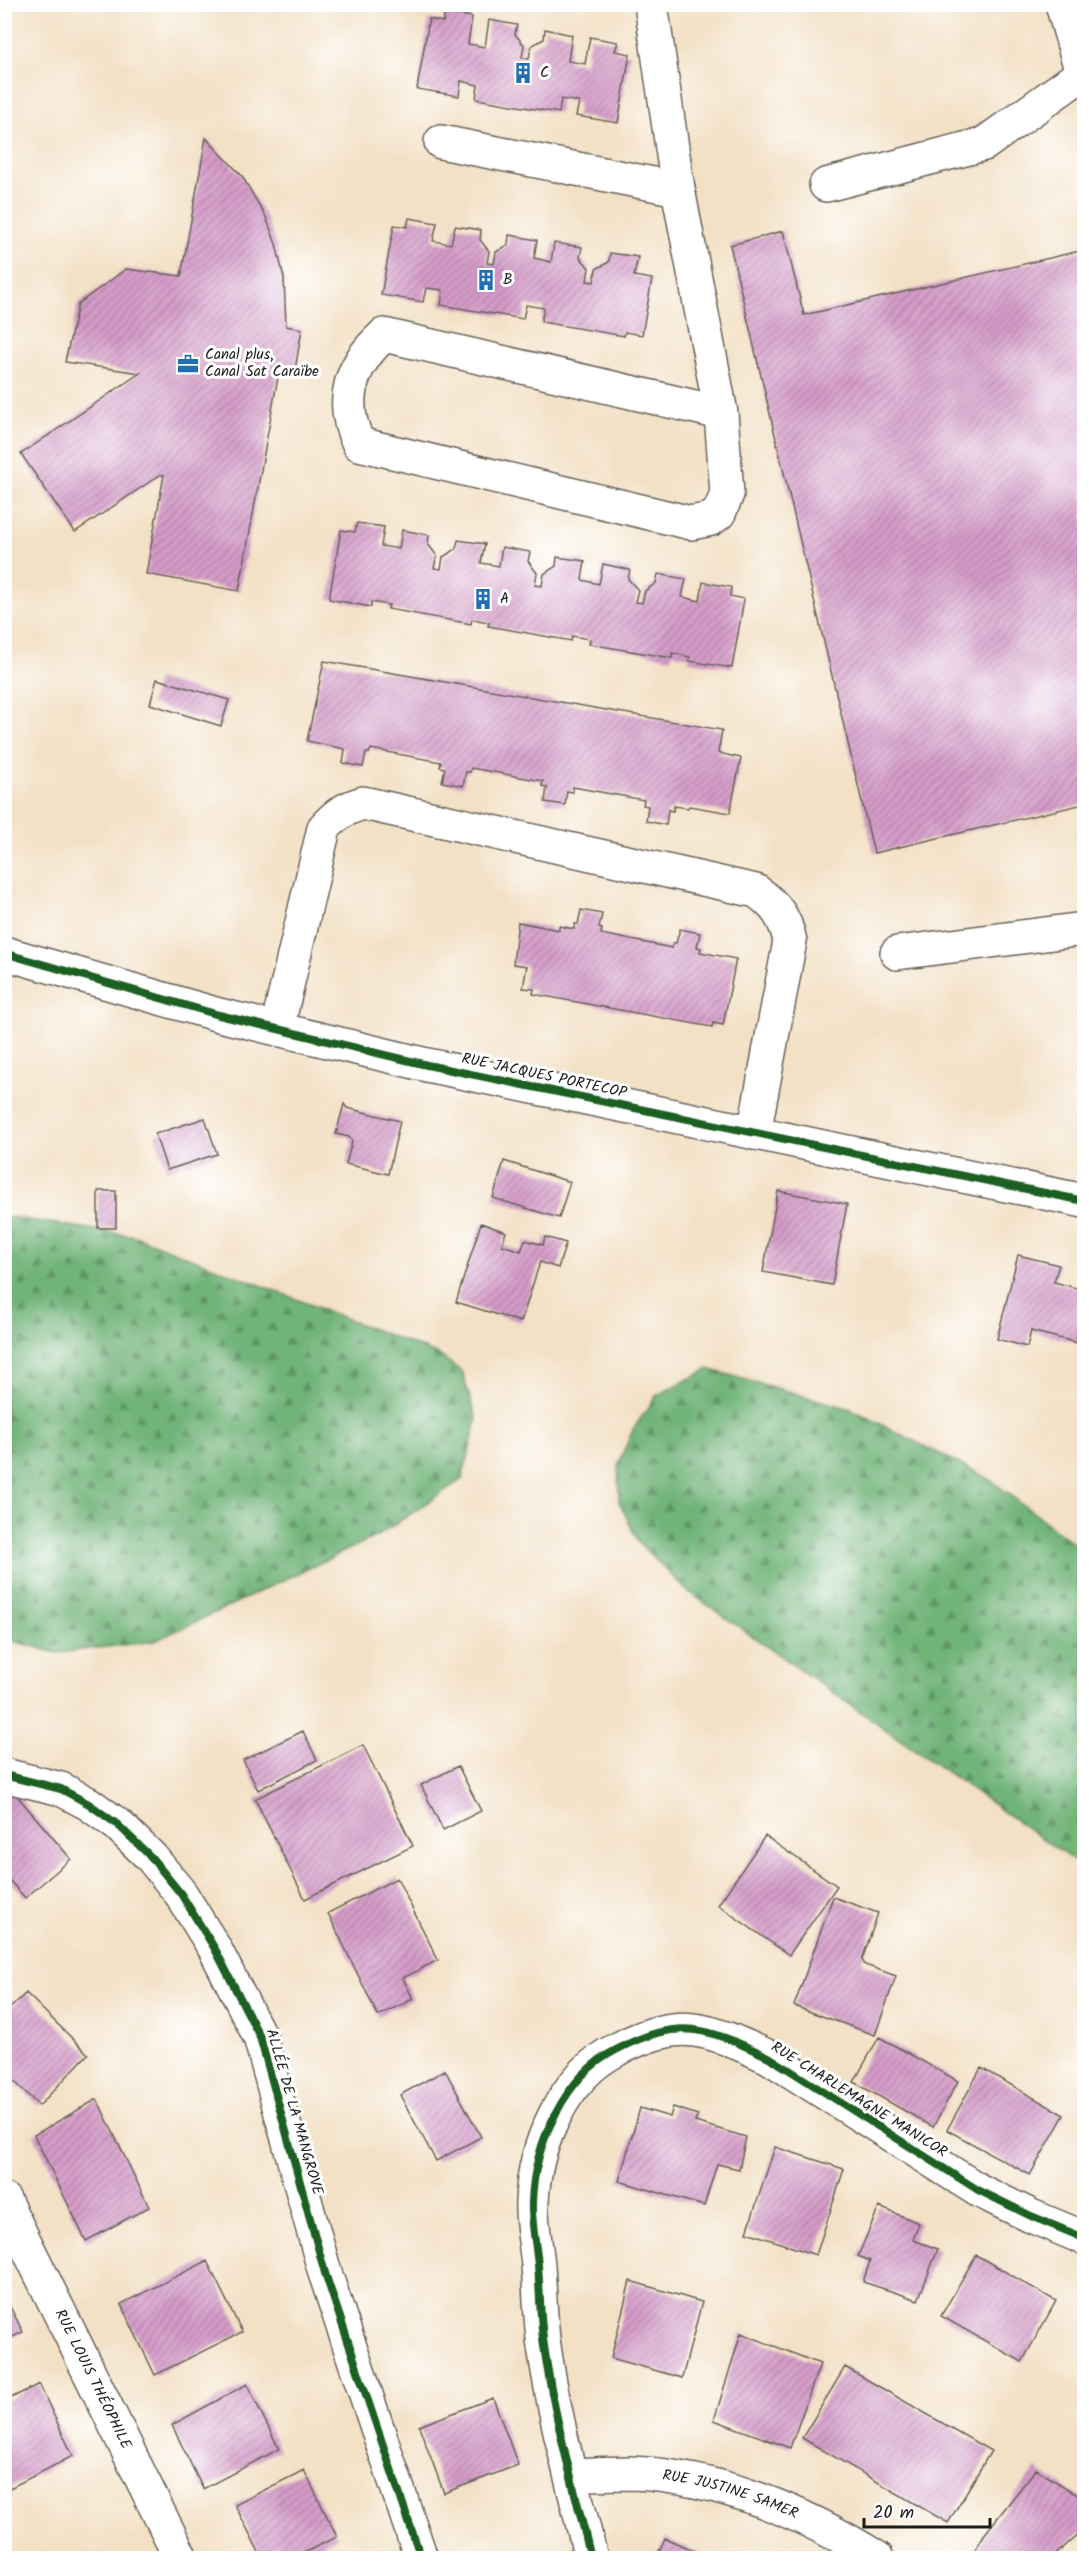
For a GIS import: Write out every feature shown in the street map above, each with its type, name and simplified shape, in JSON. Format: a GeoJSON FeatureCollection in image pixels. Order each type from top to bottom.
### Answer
{"type":"FeatureCollection","features":[{"type":"Feature","properties":{"kind":"street"},"geometry":{"type":"LineString","coordinates":[[651,4],[678,189],[720,413],[727,494],[719,513],[711,519],[691,523],[359,444],[351,427],[346,406],[355,371],[364,352],[384,335],[720,413]]}},
{"type":"Feature","properties":{"kind":"street"},"geometry":{"type":"LineString","coordinates":[[826,185],[984,144],[1084,76],[1062,4]]}},
{"type":"Feature","properties":{"kind":"street"},"geometry":{"type":"LineString","coordinates":[[441,142],[678,189]]}},
{"type":"Feature","properties":{"kind":"street"},"geometry":{"type":"LineString","coordinates":[[277,1029],[324,828],[334,816],[348,807],[363,803],[756,891],[769,900],[787,926],[790,941],[754,1133]]}},
{"type":"Feature","properties":{"kind":"street"},"geometry":{"type":"LineString","coordinates":[[897,953],[1084,929]]}},
{"type":"Feature","properties":{"kind":"street","name":"RUE JACQUES PORTECOP"},"geometry":{"type":"LineString","coordinates":[[4,953],[219,1015],[427,1065],[1084,1201]]}},
{"type":"Feature","properties":{"kind":"street","name":"ALLÉE DE LA MANGROVE"},"geometry":{"type":"LineString","coordinates":[[4,1775],[61,1789],[90,1803],[118,1825],[151,1857],[181,1894],[220,1958],[260,2037],[325,2273],[422,2559]]}},
{"type":"Feature","properties":{"kind":"street","name":"RUE CHARLEMAGNE MANICOR"},"geometry":{"type":"LineString","coordinates":[[591,2559],[544,2346],[531,2202],[539,2157],[567,2094],[584,2070],[635,2040],[681,2028],[706,2031],[769,2057],[978,2190],[1030,2216],[1084,2238]]}},
{"type":"Feature","properties":{"kind":"street","name":"RUE LOUIS THÉOPHILE"},"geometry":{"type":"LineString","coordinates":[[4,2200],[181,2559]]}},
{"type":"Feature","properties":{"kind":"street","name":"RUE JUSTINE SAMER"},"geometry":{"type":"LineString","coordinates":[[571,2475],[633,2473],[698,2482],[743,2494],[808,2520],[877,2559]]}},
{"type":"Feature","properties":{"kind":"green space"},"geometry":{"type":"Polygon","coordinates":[[[5,1216],[135,1236],[439,1355],[462,1372],[477,1420],[462,1479],[379,1535],[155,1641],[57,1653],[5,1639],[5,1216]]]}},
{"type":"Feature","properties":{"kind":"green space"},"geometry":{"type":"Polygon","coordinates":[[[708,1369],[851,1409],[989,1479],[1084,1551],[1084,1868],[686,1590],[638,1542],[619,1501],[618,1465],[633,1429],[657,1395],[708,1369]]]}},
{"type":"Feature","properties":{"kind":"building","name":"C"},"geometry":{"type":"Polygon","coordinates":[[[445,12],[472,17],[468,44],[485,47],[489,20],[517,25],[515,34],[524,45],[522,58],[529,59],[531,46],[544,39],[545,29],[572,35],[568,61],[585,64],[590,37],[618,42],[615,51],[630,54],[618,123],[576,116],[579,102],[561,99],[559,113],[476,99],[478,85],[461,81],[459,96],[417,89],[429,19],[443,22],[445,12]]]}},
{"type":"Feature","properties":{"kind":"building","name":"Canal plus, Canal Sat Caraïbe"},"geometry":{"type":"Polygon","coordinates":[[[206,138],[242,176],[266,217],[276,244],[284,278],[286,326],[302,329],[295,370],[280,366],[239,591],[146,574],[164,475],[160,475],[75,532],[21,454],[140,373],[65,362],[78,304],[126,269],[181,276],[206,138]]]}},
{"type":"Feature","properties":{"kind":"building","name":"B"},"geometry":{"type":"Polygon","coordinates":[[[409,218],[437,223],[433,241],[451,244],[455,226],[481,230],[480,240],[489,251],[487,263],[494,264],[496,252],[508,245],[509,235],[537,240],[534,258],[551,262],[554,243],[582,247],[580,257],[589,268],[587,281],[594,282],[596,269],[609,262],[610,253],[638,257],[634,276],[652,279],[642,335],[625,332],[624,336],[541,322],[544,308],[526,305],[523,319],[441,305],[443,290],[426,288],[423,302],[381,295],[394,225],[407,227],[409,218]]]}},
{"type":"Feature","properties":{"kind":"building"},"geometry":{"type":"Polygon","coordinates":[[[783,231],[804,315],[1084,250],[1084,804],[874,853],[730,245],[783,231]]]}},
{"type":"Feature","properties":{"kind":"building","name":"A"},"geometry":{"type":"Polygon","coordinates":[[[357,523],[384,527],[381,546],[399,549],[402,530],[429,535],[428,544],[437,556],[434,568],[441,569],[443,557],[456,549],[458,540],[485,544],[481,563],[499,566],[502,547],[530,552],[528,561],[537,573],[535,585],[542,586],[544,574],[556,566],[557,557],[585,561],[582,580],[599,584],[603,564],[630,570],[628,579],[638,590],[635,602],[642,603],[645,591],[656,583],[658,574],[686,579],[682,597],[700,601],[703,582],[731,587],[730,596],[744,599],[732,668],[689,661],[690,657],[672,653],[672,658],[589,644],[590,639],[572,636],[571,641],[488,626],[489,622],[472,619],[471,624],[388,609],[389,605],[371,602],[371,607],[329,599],[341,530],[355,532],[357,523]]]}},
{"type":"Feature","properties":{"kind":"building"},"geometry":{"type":"Polygon","coordinates":[[[324,661],[722,730],[718,753],[741,758],[730,813],[689,806],[688,808],[674,806],[673,811],[668,810],[666,825],[646,821],[648,806],[643,805],[644,800],[573,787],[573,792],[567,791],[565,805],[545,802],[547,787],[542,786],[543,781],[471,768],[470,772],[466,772],[463,786],[442,782],[445,768],[440,767],[441,762],[371,749],[369,753],[366,753],[363,767],[343,763],[345,749],[307,741],[324,661]]]}},
{"type":"Feature","properties":{"kind":"building"},"geometry":{"type":"Polygon","coordinates":[[[157,679],[229,700],[221,726],[150,704],[157,679]]]}},
{"type":"Feature","properties":{"kind":"building"},"geometry":{"type":"Polygon","coordinates":[[[581,910],[602,914],[599,928],[602,929],[601,934],[672,948],[680,929],[700,933],[697,947],[701,948],[700,952],[736,959],[723,1025],[713,1023],[712,1027],[533,994],[534,989],[523,988],[527,966],[513,964],[518,922],[559,930],[559,926],[574,929],[575,924],[578,924],[581,910]]]}},
{"type":"Feature","properties":{"kind":"building"},"geometry":{"type":"Polygon","coordinates":[[[344,1104],[347,1108],[400,1121],[388,1174],[346,1164],[352,1141],[349,1137],[336,1134],[344,1104]]]}},
{"type":"Feature","properties":{"kind":"building"},"geometry":{"type":"Polygon","coordinates":[[[205,1118],[217,1154],[167,1170],[155,1134],[205,1118]]]}},
{"type":"Feature","properties":{"kind":"building"},"geometry":{"type":"Polygon","coordinates":[[[504,1161],[570,1182],[559,1218],[493,1198],[504,1161]]]}},
{"type":"Feature","properties":{"kind":"building"},"geometry":{"type":"Polygon","coordinates":[[[98,1191],[116,1191],[116,1228],[98,1228],[98,1191]]]}},
{"type":"Feature","properties":{"kind":"building"},"geometry":{"type":"Polygon","coordinates":[[[778,1191],[847,1204],[832,1285],[763,1272],[778,1191]]]}},
{"type":"Feature","properties":{"kind":"building"},"geometry":{"type":"Polygon","coordinates":[[[481,1223],[506,1232],[502,1245],[521,1251],[525,1240],[543,1245],[545,1237],[566,1243],[558,1268],[540,1262],[521,1322],[456,1302],[481,1223]]]}},
{"type":"Feature","properties":{"kind":"building"},"geometry":{"type":"Polygon","coordinates":[[[1018,1255],[1059,1265],[1054,1282],[1084,1290],[1084,1318],[1078,1343],[1031,1331],[1027,1347],[997,1339],[1018,1255]]]}},
{"type":"Feature","properties":{"kind":"building"},"geometry":{"type":"Polygon","coordinates":[[[303,1731],[317,1760],[258,1790],[243,1760],[303,1731]]]}},
{"type":"Feature","properties":{"kind":"building"},"geometry":{"type":"Polygon","coordinates":[[[363,1745],[413,1846],[305,1899],[255,1799],[363,1745]]]}},
{"type":"Feature","properties":{"kind":"building"},"geometry":{"type":"Polygon","coordinates":[[[458,1766],[481,1811],[443,1830],[421,1785],[458,1766]]]}},
{"type":"Feature","properties":{"kind":"building"},"geometry":{"type":"Polygon","coordinates":[[[7,1784],[71,1859],[25,1898],[4,1874],[4,1786],[7,1784]]]}},
{"type":"Feature","properties":{"kind":"building"},"geometry":{"type":"Polygon","coordinates":[[[765,1836],[837,1886],[789,1955],[718,1905],[765,1836]]]}},
{"type":"Feature","properties":{"kind":"building"},"geometry":{"type":"Polygon","coordinates":[[[397,1878],[438,1960],[403,1978],[413,1999],[378,2016],[328,1913],[397,1878]]]}},
{"type":"Feature","properties":{"kind":"building"},"geometry":{"type":"Polygon","coordinates":[[[833,1897],[878,1913],[862,1960],[865,1965],[896,1976],[875,2035],[794,2006],[833,1897]]]}},
{"type":"Feature","properties":{"kind":"building"},"geometry":{"type":"Polygon","coordinates":[[[26,1993],[88,2054],[39,2106],[4,2071],[4,2014],[26,1993]]]}},
{"type":"Feature","properties":{"kind":"building"},"geometry":{"type":"Polygon","coordinates":[[[879,2037],[958,2081],[933,2127],[854,2082],[879,2037]]]}},
{"type":"Feature","properties":{"kind":"building"},"geometry":{"type":"Polygon","coordinates":[[[981,2068],[1064,2115],[1030,2175],[947,2130],[981,2068]]]}},
{"type":"Feature","properties":{"kind":"building"},"geometry":{"type":"Polygon","coordinates":[[[445,2070],[481,2137],[436,2161],[400,2095],[445,2070]]]}},
{"type":"Feature","properties":{"kind":"building"},"geometry":{"type":"Polygon","coordinates":[[[97,2099],[149,2207],[86,2241],[34,2135],[97,2099]]]}},
{"type":"Feature","properties":{"kind":"building"},"geometry":{"type":"Polygon","coordinates":[[[673,2107],[698,2115],[695,2122],[746,2137],[739,2169],[717,2164],[704,2206],[619,2181],[640,2108],[670,2117],[673,2107]]]}},
{"type":"Feature","properties":{"kind":"building"},"geometry":{"type":"Polygon","coordinates":[[[775,2147],[844,2169],[816,2255],[747,2232],[775,2147]]]}},
{"type":"Feature","properties":{"kind":"building"},"geometry":{"type":"Polygon","coordinates":[[[879,2207],[919,2223],[913,2240],[938,2249],[918,2300],[863,2282],[870,2261],[858,2256],[879,2207]]]}},
{"type":"Feature","properties":{"kind":"building"},"geometry":{"type":"Polygon","coordinates":[[[976,2255],[1056,2301],[1022,2362],[941,2316],[976,2255]]]}},
{"type":"Feature","properties":{"kind":"building"},"geometry":{"type":"Polygon","coordinates":[[[207,2261],[242,2332],[155,2375],[121,2304],[207,2261]]]}},
{"type":"Feature","properties":{"kind":"building"},"geometry":{"type":"Polygon","coordinates":[[[630,2281],[702,2302],[682,2378],[611,2358],[630,2281]]]}},
{"type":"Feature","properties":{"kind":"building"},"geometry":{"type":"Polygon","coordinates":[[[4,2295],[23,2332],[4,2341],[4,2295]]]}},
{"type":"Feature","properties":{"kind":"building"},"geometry":{"type":"Polygon","coordinates":[[[741,2333],[820,2364],[790,2448],[714,2420],[741,2333]]]}},
{"type":"Feature","properties":{"kind":"building"},"geometry":{"type":"Polygon","coordinates":[[[845,2367],[991,2451],[948,2523],[802,2438],[845,2367]]]}},
{"type":"Feature","properties":{"kind":"building"},"geometry":{"type":"Polygon","coordinates":[[[39,2384],[73,2456],[10,2488],[5,2476],[5,2401],[39,2384]]]}},
{"type":"Feature","properties":{"kind":"building"},"geometry":{"type":"Polygon","coordinates":[[[247,2384],[279,2449],[203,2489],[172,2425],[247,2384]]]}},
{"type":"Feature","properties":{"kind":"building"},"geometry":{"type":"Polygon","coordinates":[[[493,2398],[518,2465],[444,2493],[419,2426],[493,2398]]]}},
{"type":"Feature","properties":{"kind":"building"},"geometry":{"type":"Polygon","coordinates":[[[1036,2469],[1084,2499],[1084,2529],[1052,2558],[975,2558],[972,2555],[984,2535],[1036,2469]]]}},
{"type":"Feature","properties":{"kind":"building"},"geometry":{"type":"Polygon","coordinates":[[[304,2470],[337,2537],[293,2558],[262,2558],[235,2505],[304,2470]]]}},
{"type":"Feature","properties":{"kind":"building"},"geometry":{"type":"Polygon","coordinates":[[[665,2538],[710,2558],[656,2558],[665,2538]]]}},
{"type":"Feature","properties":{"kind":"cycle path"},"geometry":{"type":"LineString","coordinates":[[4,953],[219,1015],[427,1065],[1084,1201]]}},
{"type":"Feature","properties":{"kind":"cycle path"},"geometry":{"type":"LineString","coordinates":[[4,1775],[61,1789],[89,1804],[118,1825],[151,1857],[181,1894],[215,1949],[260,2037],[325,2273],[421,2558]]}},
{"type":"Feature","properties":{"kind":"cycle path"},"geometry":{"type":"LineString","coordinates":[[591,2558],[548,2373],[532,2210],[534,2180],[539,2158],[555,2114],[581,2077],[616,2050],[639,2039],[676,2030],[693,2030],[728,2039],[769,2057],[978,2190],[1031,2216],[1084,2238]]}},
{"type":"Feature","properties":{"kind":"place","name":"C"},"geometry":{"type":"Point","coordinates":[523,73]}},
{"type":"Feature","properties":{"kind":"place","name":"B"},"geometry":{"type":"Point","coordinates":[486,280]}},
{"type":"Feature","properties":{"kind":"place","name":"Canal plus, Canal Sat Caraïbe"},"geometry":{"type":"Point","coordinates":[188,364]}},
{"type":"Feature","properties":{"kind":"place","name":"A"},"geometry":{"type":"Point","coordinates":[483,599]}}]}
